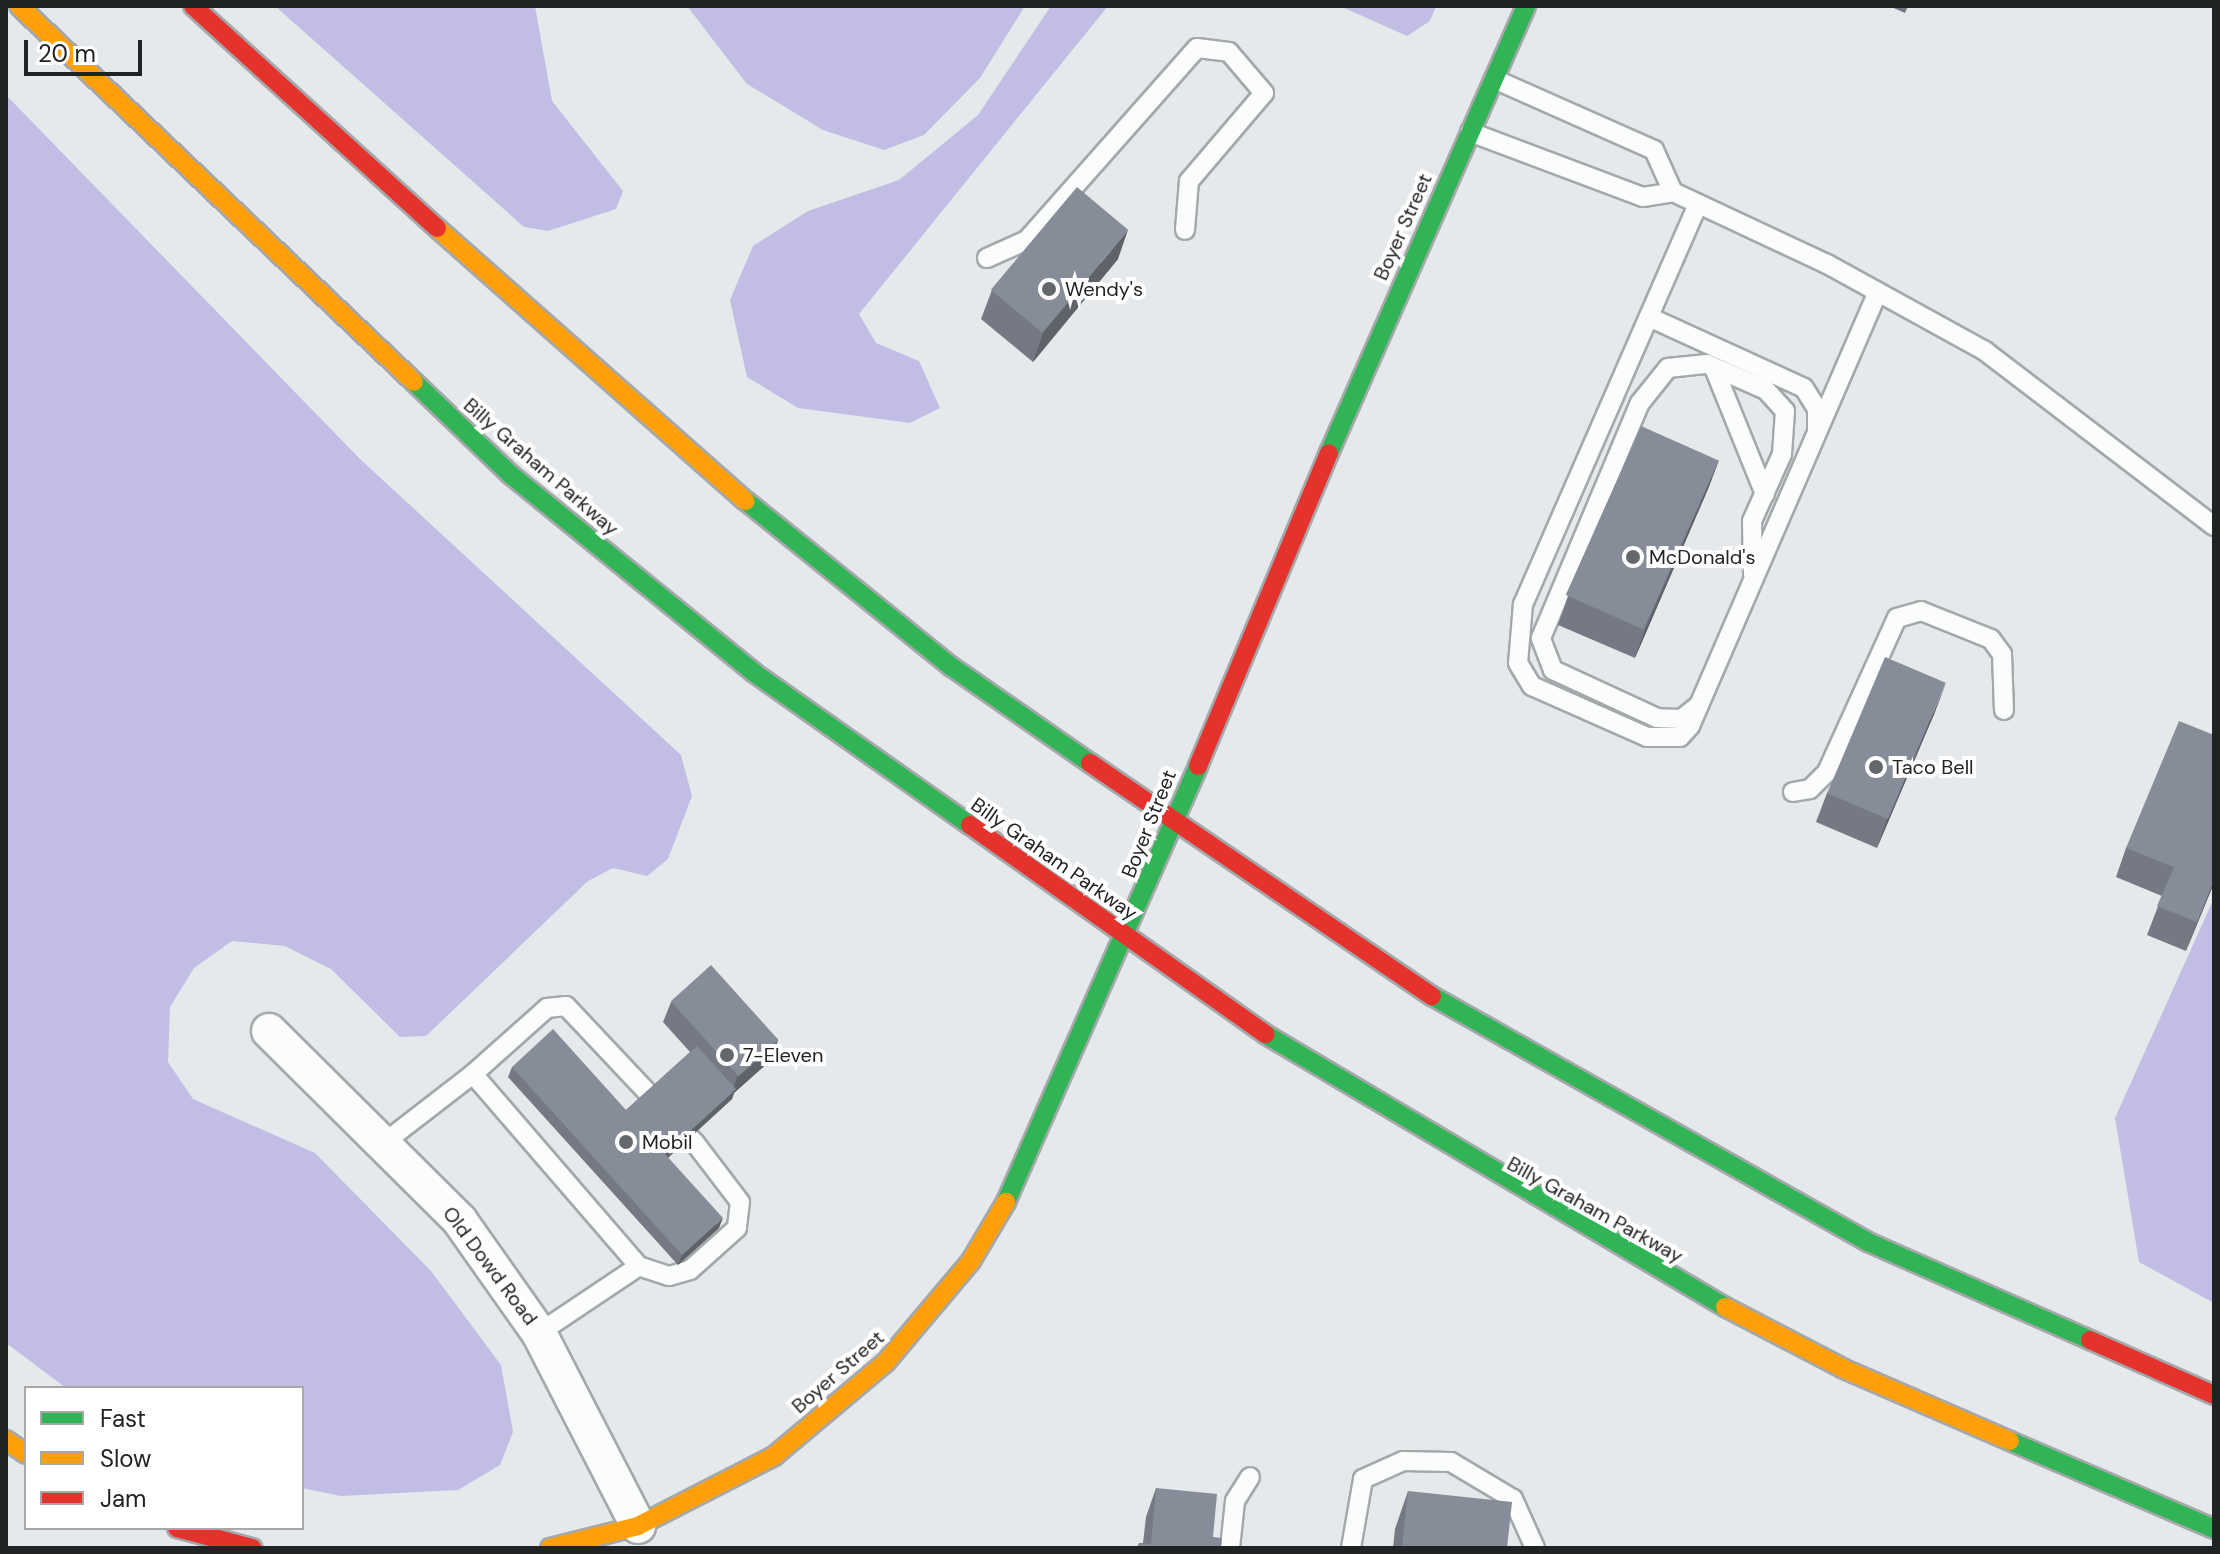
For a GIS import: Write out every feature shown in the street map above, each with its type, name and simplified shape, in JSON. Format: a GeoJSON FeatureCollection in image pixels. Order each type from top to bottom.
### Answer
{"type":"FeatureCollection","features":[{"type":"Feature","properties":{"kind":"main road","name":"Billy Graham Parkway"},"geometry":{"type":"LineString","coordinates":[[19,6],[511,475],[753,672],[1311,1067],[1657,1271],[1842,1368],[2214,1529]]}},
{"type":"Feature","properties":{"kind":"main road"},"geometry":{"type":"LineString","coordinates":[[193,6],[669,438],[952,667],[1377,963],[1716,1162],[1896,1256],[2214,1395]]}},
{"type":"Feature","properties":{"kind":"main road","name":"Boyer Street"},"geometry":{"type":"LineString","coordinates":[[550,1548],[643,1537],[774,1456],[920,1326],[1014,1189],[1127,937],[1173,821],[1526,6]]}},
{"type":"Feature","properties":{"kind":"main road"},"geometry":{"type":"LineString","coordinates":[[6,1440],[24,1453]]}},
{"type":"Feature","properties":{"kind":"main road"},"geometry":{"type":"LineString","coordinates":[[184,1530],[252,1548]]}},
{"type":"Feature","properties":{"kind":"street","name":"Old Dowd Road"},"geometry":{"type":"LineString","coordinates":[[269,1031],[385,1142],[460,1221],[539,1333],[643,1537]]}},
{"type":"Feature","properties":{"kind":"lane"},"geometry":{"type":"LineString","coordinates":[[987,258],[1027,240],[1197,48],[1229,52],[1264,93],[1189,181],[1185,230]]}},
{"type":"Feature","properties":{"kind":"lane"},"geometry":{"type":"LineString","coordinates":[[1494,79],[1654,150],[1673,192]]}},
{"type":"Feature","properties":{"kind":"lane"},"geometry":{"type":"LineString","coordinates":[[1470,132],[1643,197],[1673,192],[1878,292],[1985,351],[2214,526]]}},
{"type":"Feature","properties":{"kind":"lane"},"geometry":{"type":"LineString","coordinates":[[1698,204],[1523,604],[1518,663],[1532,686],[1647,737],[1680,737],[1699,705],[1878,292]]}},
{"type":"Feature","properties":{"kind":"lane"},"geometry":{"type":"LineString","coordinates":[[1649,317],[1804,388],[1817,409],[1817,436]]}},
{"type":"Feature","properties":{"kind":"lane"},"geometry":{"type":"LineString","coordinates":[[1699,705],[1682,719],[1657,718],[1553,670],[1541,638],[1652,382],[1690,362],[1714,367],[1766,390],[1785,411],[1782,454],[1752,521],[1754,581]]}},
{"type":"Feature","properties":{"kind":"lane"},"geometry":{"type":"LineString","coordinates":[[1714,367],[1765,494]]}},
{"type":"Feature","properties":{"kind":"lane"},"geometry":{"type":"LineString","coordinates":[[1793,792],[1810,789],[1827,772],[1897,618],[1921,611],[1991,639],[2002,654],[2004,710]]}},
{"type":"Feature","properties":{"kind":"lane"},"geometry":{"type":"LineString","coordinates":[[385,1142],[473,1074],[547,1008],[566,1006],[695,1143],[740,1202],[737,1228],[690,1270],[669,1276],[639,1266],[473,1074]]}},
{"type":"Feature","properties":{"kind":"lane"},"geometry":{"type":"LineString","coordinates":[[539,1333],[639,1266]]}},
{"type":"Feature","properties":{"kind":"lane"},"geometry":{"type":"LineString","coordinates":[[1351,1548],[1363,1479],[1403,1461],[1451,1462],[1513,1499],[1535,1548]]}},
{"type":"Feature","properties":{"kind":"lane"},"geometry":{"type":"LineString","coordinates":[[1230,1548],[1235,1501],[1250,1477]]}},
{"type":"Feature","properties":{"kind":"shaded area"},"geometry":{"type":"Polygon","coordinates":[[[275,6],[535,6],[552,101],[623,191],[616,209],[548,231],[524,227],[275,6]]]}},
{"type":"Feature","properties":{"kind":"shaded area"},"geometry":{"type":"Polygon","coordinates":[[[687,6],[1025,6],[980,78],[924,135],[884,150],[823,130],[747,84],[687,6]]]}},
{"type":"Feature","properties":{"kind":"shaded area"},"geometry":{"type":"Polygon","coordinates":[[[1051,6],[1108,6],[859,314],[876,343],[919,361],[940,408],[910,423],[798,408],[747,377],[730,300],[753,246],[808,211],[899,180],[978,115],[1051,6]]]}},
{"type":"Feature","properties":{"kind":"shaded area"},"geometry":{"type":"Polygon","coordinates":[[[1340,6],[1436,6],[1430,21],[1407,36],[1340,6]]]}},
{"type":"Feature","properties":{"kind":"shaded area"},"geometry":{"type":"Polygon","coordinates":[[[6,95],[360,459],[681,755],[692,796],[668,859],[647,876],[613,868],[588,881],[426,1036],[400,1037],[331,969],[285,946],[232,941],[194,968],[170,1007],[168,1062],[193,1099],[315,1153],[431,1271],[501,1365],[513,1432],[500,1465],[458,1490],[341,1496],[304,1488],[304,1386],[63,1386],[6,1343],[6,95]]]}},
{"type":"Feature","properties":{"kind":"shaded area"},"geometry":{"type":"Polygon","coordinates":[[[2214,898],[2214,1303],[2139,1262],[2115,1118],[2214,898]]]}},
{"type":"Feature","properties":{"kind":"building","name":"Wendy's"},"geometry":{"type":"Polygon","coordinates":[[[1077,187],[1128,230],[1042,333],[991,290],[1077,187]]]}},
{"type":"Feature","properties":{"kind":"building","name":"McDonald's"},"geometry":{"type":"Polygon","coordinates":[[[1641,426],[1719,461],[1643,630],[1566,595],[1641,426]]]}},
{"type":"Feature","properties":{"kind":"building","name":"Taco Bell"},"geometry":{"type":"Polygon","coordinates":[[[1885,657],[1946,683],[1888,819],[1827,793],[1885,657]]]}},
{"type":"Feature","properties":{"kind":"building"},"geometry":{"type":"Polygon","coordinates":[[[2179,721],[2214,735],[2214,880],[2197,922],[2157,906],[2174,867],[2126,848],[2179,721]]]}},
{"type":"Feature","properties":{"kind":"building"},"geometry":{"type":"Polygon","coordinates":[[[711,965],[779,1040],[738,1076],[671,1001],[711,965]]]}},
{"type":"Feature","properties":{"kind":"building","name":"Mobil"},"geometry":{"type":"Polygon","coordinates":[[[553,1029],[626,1110],[697,1046],[736,1089],[665,1154],[723,1218],[682,1255],[512,1067],[553,1029]]]}},
{"type":"Feature","properties":{"kind":"building"},"geometry":{"type":"Polygon","coordinates":[[[1156,1488],[1217,1494],[1213,1537],[1222,1538],[1221,1548],[1138,1548],[1139,1543],[1151,1544],[1156,1488]]]}},
{"type":"Feature","properties":{"kind":"building"},"geometry":{"type":"Polygon","coordinates":[[[1408,1491],[1512,1502],[1507,1548],[1402,1548],[1408,1491]]]}},
{"type":"Feature","properties":{"kind":"traffic: fast"},"geometry":{"type":"LineString","coordinates":[[1329,453],[1526,6]]}},
{"type":"Feature","properties":{"kind":"traffic: fast"},"geometry":{"type":"LineString","coordinates":[[414,382],[511,475],[753,672],[970,825]]}},
{"type":"Feature","properties":{"kind":"traffic: fast"},"geometry":{"type":"LineString","coordinates":[[746,501],[952,667],[1090,763]]}},
{"type":"Feature","properties":{"kind":"traffic: fast"},"geometry":{"type":"LineString","coordinates":[[1006,1202],[1198,766]]}},
{"type":"Feature","properties":{"kind":"traffic: fast"},"geometry":{"type":"LineString","coordinates":[[1432,996],[1868,1242],[2090,1340]]}},
{"type":"Feature","properties":{"kind":"traffic: fast"},"geometry":{"type":"LineString","coordinates":[[1265,1034],[1725,1307]]}},
{"type":"Feature","properties":{"kind":"traffic: fast"},"geometry":{"type":"LineString","coordinates":[[2010,1441],[2214,1529]]}},
{"type":"Feature","properties":{"kind":"traffic: slow"},"geometry":{"type":"LineString","coordinates":[[19,6],[414,382]]}},
{"type":"Feature","properties":{"kind":"traffic: slow"},"geometry":{"type":"LineString","coordinates":[[437,228],[746,501]]}},
{"type":"Feature","properties":{"kind":"traffic: slow"},"geometry":{"type":"LineString","coordinates":[[550,1548],[638,1526],[774,1456],[886,1362],[971,1261],[1006,1202]]}},
{"type":"Feature","properties":{"kind":"traffic: slow"},"geometry":{"type":"LineString","coordinates":[[1725,1307],[1842,1368],[2010,1441]]}},
{"type":"Feature","properties":{"kind":"traffic: slow"},"geometry":{"type":"LineString","coordinates":[[6,1440],[24,1453]]}},
{"type":"Feature","properties":{"kind":"traffic: jam"},"geometry":{"type":"LineString","coordinates":[[193,6],[437,228]]}},
{"type":"Feature","properties":{"kind":"traffic: jam"},"geometry":{"type":"LineString","coordinates":[[1198,766],[1329,453]]}},
{"type":"Feature","properties":{"kind":"traffic: jam"},"geometry":{"type":"LineString","coordinates":[[1090,763],[1432,996]]}},
{"type":"Feature","properties":{"kind":"traffic: jam"},"geometry":{"type":"LineString","coordinates":[[970,825],[1265,1034]]}},
{"type":"Feature","properties":{"kind":"traffic: jam"},"geometry":{"type":"LineString","coordinates":[[2090,1340],[2214,1395]]}},
{"type":"Feature","properties":{"kind":"traffic: jam"},"geometry":{"type":"LineString","coordinates":[[184,1530],[252,1548]]}},
{"type":"Feature","properties":{"kind":"place","name":"Wendy's"},"geometry":{"type":"Point","coordinates":[1049,289]}},
{"type":"Feature","properties":{"kind":"place","name":"McDonald's"},"geometry":{"type":"Point","coordinates":[1633,557]}},
{"type":"Feature","properties":{"kind":"place","name":"Taco Bell"},"geometry":{"type":"Point","coordinates":[1876,767]}},
{"type":"Feature","properties":{"kind":"place","name":"7-Eleven"},"geometry":{"type":"Point","coordinates":[727,1055]}},
{"type":"Feature","properties":{"kind":"place","name":"Mobil"},"geometry":{"type":"Point","coordinates":[626,1142]}}]}
